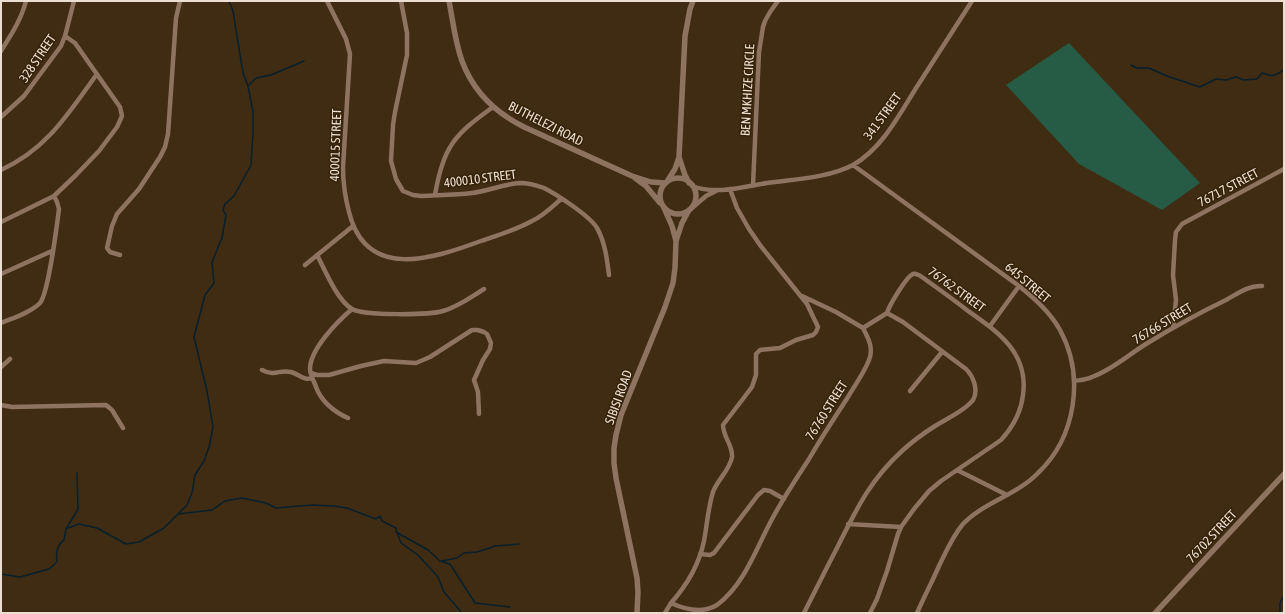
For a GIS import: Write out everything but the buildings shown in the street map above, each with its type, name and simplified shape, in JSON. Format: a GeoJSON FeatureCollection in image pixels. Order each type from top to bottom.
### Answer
{"type":"FeatureCollection","features":[{"type":"Feature","properties":{"kind":"street"},"geometry":{"type":"LineString","coordinates":[[1,51],[22,16],[26,1]]}},
{"type":"Feature","properties":{"kind":"street","name":"328 STREET"},"geometry":{"type":"LineString","coordinates":[[1,117],[24,96],[61,46],[74,1]]}},
{"type":"Feature","properties":{"kind":"street"},"geometry":{"type":"LineString","coordinates":[[120,255],[110,252],[107,248],[114,221],[117,214],[139,188],[150,172],[160,157],[167,142],[176,18],[180,1]]}},
{"type":"Feature","properties":{"kind":"street","name":"400015 STREET"},"geometry":{"type":"LineString","coordinates":[[327,1],[346,39],[350,54],[343,181],[353,226],[365,245],[378,254],[394,259],[419,258],[462,248],[533,221],[561,198]]}},
{"type":"Feature","properties":{"kind":"street","name":"400010 STREET"},"geometry":{"type":"LineString","coordinates":[[401,1],[407,33],[408,55],[393,126],[391,161],[393,172],[403,191],[421,196],[472,193],[520,184],[538,186],[561,198],[591,220],[596,227],[606,252],[609,275]]}},
{"type":"Feature","properties":{"kind":"street","name":"BUTHELEZI ROAD"},"geometry":{"type":"LineString","coordinates":[[449,1],[462,62],[472,81],[493,107],[513,122],[632,176],[651,182],[666,182],[679,178],[691,184]]}},
{"type":"Feature","properties":{"kind":"street"},"geometry":{"type":"LineString","coordinates":[[680,157],[675,169],[660,193],[660,199],[663,207],[669,212],[679,214],[685,213],[691,209],[695,203],[696,197],[695,191],[683,172],[680,157],[685,36],[693,1]]}},
{"type":"Feature","properties":{"kind":"street","name":"BEN MKHIZE CIRCLE"},"geometry":{"type":"LineString","coordinates":[[753,185],[759,52],[765,21],[778,1]]}},
{"type":"Feature","properties":{"kind":"street","name":"341 STREET"},"geometry":{"type":"LineString","coordinates":[[691,184],[708,190],[730,189],[823,175],[853,165],[871,151],[888,131],[972,1]]}},
{"type":"Feature","properties":{"kind":"street"},"geometry":{"type":"LineString","coordinates":[[1,222],[54,196],[99,151],[121,120],[122,112],[120,107],[75,43],[65,36]]}},
{"type":"Feature","properties":{"kind":"street"},"geometry":{"type":"LineString","coordinates":[[1,170],[25,157],[58,127],[97,74]]}},
{"type":"Feature","properties":{"kind":"street"},"geometry":{"type":"LineString","coordinates":[[435,195],[442,164],[451,144],[458,134],[468,125],[493,107]]}},
{"type":"Feature","properties":{"kind":"street","name":"645 STREET"},"geometry":{"type":"LineString","coordinates":[[853,165],[1019,286],[1040,303],[1060,330],[1070,355],[1074,381],[1073,406],[1065,435],[1058,448],[1039,473],[1028,483],[986,507],[964,524],[951,541],[917,613]]}},
{"type":"Feature","properties":{"kind":"street","name":"76717 STREET"},"geometry":{"type":"LineString","coordinates":[[1173,328],[1176,300],[1173,275],[1176,232],[1182,224],[1284,169]]}},
{"type":"Feature","properties":{"kind":"street","name":"BUTHELEZI ROAD"},"geometry":{"type":"LineString","coordinates":[[632,176],[646,186],[663,207]]}},
{"type":"Feature","properties":{"kind":"street"},"geometry":{"type":"LineString","coordinates":[[665,613],[689,579],[700,554],[713,491],[731,460],[731,448],[723,425],[752,387],[756,375],[756,354],[760,350],[780,348],[796,340],[813,335],[818,330],[812,313],[801,295],[757,239],[738,208],[730,189]]}},
{"type":"Feature","properties":{"kind":"street","name":"341 STREET"},"geometry":{"type":"LineString","coordinates":[[691,209],[706,196],[719,190]]}},
{"type":"Feature","properties":{"kind":"street"},"geometry":{"type":"LineString","coordinates":[[1,323],[32,309],[43,299],[59,209],[54,196]]}},
{"type":"Feature","properties":{"kind":"street","name":"SIBISI ROAD"},"geometry":{"type":"LineString","coordinates":[[663,207],[672,226],[676,241]]}},
{"type":"Feature","properties":{"kind":"street","name":"SIBISI ROAD"},"geometry":{"type":"LineString","coordinates":[[638,613],[637,578],[616,478],[614,448],[621,415],[671,292],[675,268],[676,241],[682,223],[691,209]]}},
{"type":"Feature","properties":{"kind":"street"},"geometry":{"type":"LineString","coordinates":[[305,265],[353,226]]}},
{"type":"Feature","properties":{"kind":"street"},"geometry":{"type":"LineString","coordinates":[[1,274],[52,251]]}},
{"type":"Feature","properties":{"kind":"street"},"geometry":{"type":"LineString","coordinates":[[317,255],[340,297],[352,309],[368,313],[384,314],[438,312],[450,309],[484,289]]}},
{"type":"Feature","properties":{"kind":"street","name":"76762 STREET"},"geometry":{"type":"LineString","coordinates":[[870,613],[887,572],[901,527],[920,500],[929,491],[956,470],[1001,440],[1008,432],[1015,422],[1022,405],[1024,380],[1021,366],[1008,342],[990,326],[922,277],[915,274],[911,275],[892,302],[887,314]]}},
{"type":"Feature","properties":{"kind":"street"},"geometry":{"type":"LineString","coordinates":[[990,326],[1019,286]]}},
{"type":"Feature","properties":{"kind":"street","name":"76766 STREET"},"geometry":{"type":"LineString","coordinates":[[1074,381],[1091,378],[1105,371],[1173,328],[1240,293],[1253,287],[1262,286]]}},
{"type":"Feature","properties":{"kind":"street"},"geometry":{"type":"LineString","coordinates":[[801,295],[836,312],[863,328],[887,314],[903,322],[966,369],[972,376],[975,393],[972,401],[961,410],[918,438],[897,456],[869,489],[848,524],[804,613]]}},
{"type":"Feature","properties":{"kind":"street"},"geometry":{"type":"LineString","coordinates":[[348,418],[337,412],[320,398],[310,373],[311,364],[320,345],[330,331],[352,309]]}},
{"type":"Feature","properties":{"kind":"street","name":"76760 STREET"},"geometry":{"type":"LineString","coordinates":[[671,603],[688,610],[702,611],[717,605],[723,600],[744,574],[771,520],[870,359],[871,348],[863,328]]}},
{"type":"Feature","properties":{"kind":"street"},"geometry":{"type":"LineString","coordinates":[[310,373],[317,375],[329,375],[384,361],[416,363],[430,357],[472,330],[478,330],[487,334],[490,339],[491,346],[474,380],[478,392],[480,414]]}},
{"type":"Feature","properties":{"kind":"street"},"geometry":{"type":"LineString","coordinates":[[910,391],[942,352]]}},
{"type":"Feature","properties":{"kind":"street"},"geometry":{"type":"LineString","coordinates":[[1,367],[10,359]]}},
{"type":"Feature","properties":{"kind":"street"},"geometry":{"type":"LineString","coordinates":[[262,370],[276,374],[284,371],[292,372],[305,379],[312,378]]}},
{"type":"Feature","properties":{"kind":"street"},"geometry":{"type":"LineString","coordinates":[[1,405],[12,407],[106,405],[112,410],[123,428]]}},
{"type":"Feature","properties":{"kind":"street"},"geometry":{"type":"LineString","coordinates":[[956,470],[1008,495]]}},
{"type":"Feature","properties":{"kind":"street","name":"76702 STREET"},"geometry":{"type":"LineString","coordinates":[[1155,613],[1284,474]]}},
{"type":"Feature","properties":{"kind":"street"},"geometry":{"type":"LineString","coordinates":[[700,554],[710,555],[714,553],[758,495],[764,490],[770,491],[784,499]]}},
{"type":"Feature","properties":{"kind":"street"},"geometry":{"type":"LineString","coordinates":[[848,524],[901,527]]}},
{"type":"Feature","properties":{"kind":"green space"},"geometry":{"type":"Polygon","coordinates":[[[1069,43],[1200,183],[1162,210],[1079,164],[1006,85],[1069,43]]]}},
{"type":"Feature","properties":{"kind":"waterway"},"geometry":{"type":"LineString","coordinates":[[178,514],[187,505],[192,493],[195,475],[204,461],[209,447],[213,427],[207,391],[194,337],[205,295],[214,283],[212,262],[222,238],[226,215],[223,210],[225,204],[234,196],[251,165],[253,112],[248,86],[243,73],[233,11],[229,1]]}},
{"type":"Feature","properties":{"kind":"waterway"},"geometry":{"type":"LineString","coordinates":[[248,86],[256,78],[271,75],[304,61]]}},
{"type":"Feature","properties":{"kind":"waterway"},"geometry":{"type":"LineString","coordinates":[[1131,65],[1137,68],[1149,68],[1167,76],[1200,87],[1216,79],[1226,80],[1236,77],[1244,80],[1257,79],[1262,73],[1274,75],[1284,70]]}},
{"type":"Feature","properties":{"kind":"waterway"},"geometry":{"type":"LineString","coordinates":[[1,574],[20,577],[49,569],[57,562],[59,544],[64,540],[66,529],[78,509],[77,473]]}},
{"type":"Feature","properties":{"kind":"waterway"},"geometry":{"type":"LineString","coordinates":[[68,528],[79,524],[97,528],[126,544],[139,542],[164,528],[178,514],[212,510],[225,501],[242,498],[266,503],[276,508],[312,505],[347,508],[376,519],[380,516],[382,521],[396,528],[396,532],[428,550],[440,561],[450,564],[475,603],[510,607]]}},
{"type":"Feature","properties":{"kind":"waterway"},"geometry":{"type":"LineString","coordinates":[[397,532],[401,543],[418,555],[438,577],[444,592],[462,613]]}},
{"type":"Feature","properties":{"kind":"waterway"},"geometry":{"type":"LineString","coordinates":[[442,561],[457,558],[464,553],[477,552],[495,546],[519,544]]}},
{"type":"Feature","properties":{"kind":"waterway"},"geometry":{"type":"LineString","coordinates":[[1280,613],[1280,603],[1284,595]]}}]}
